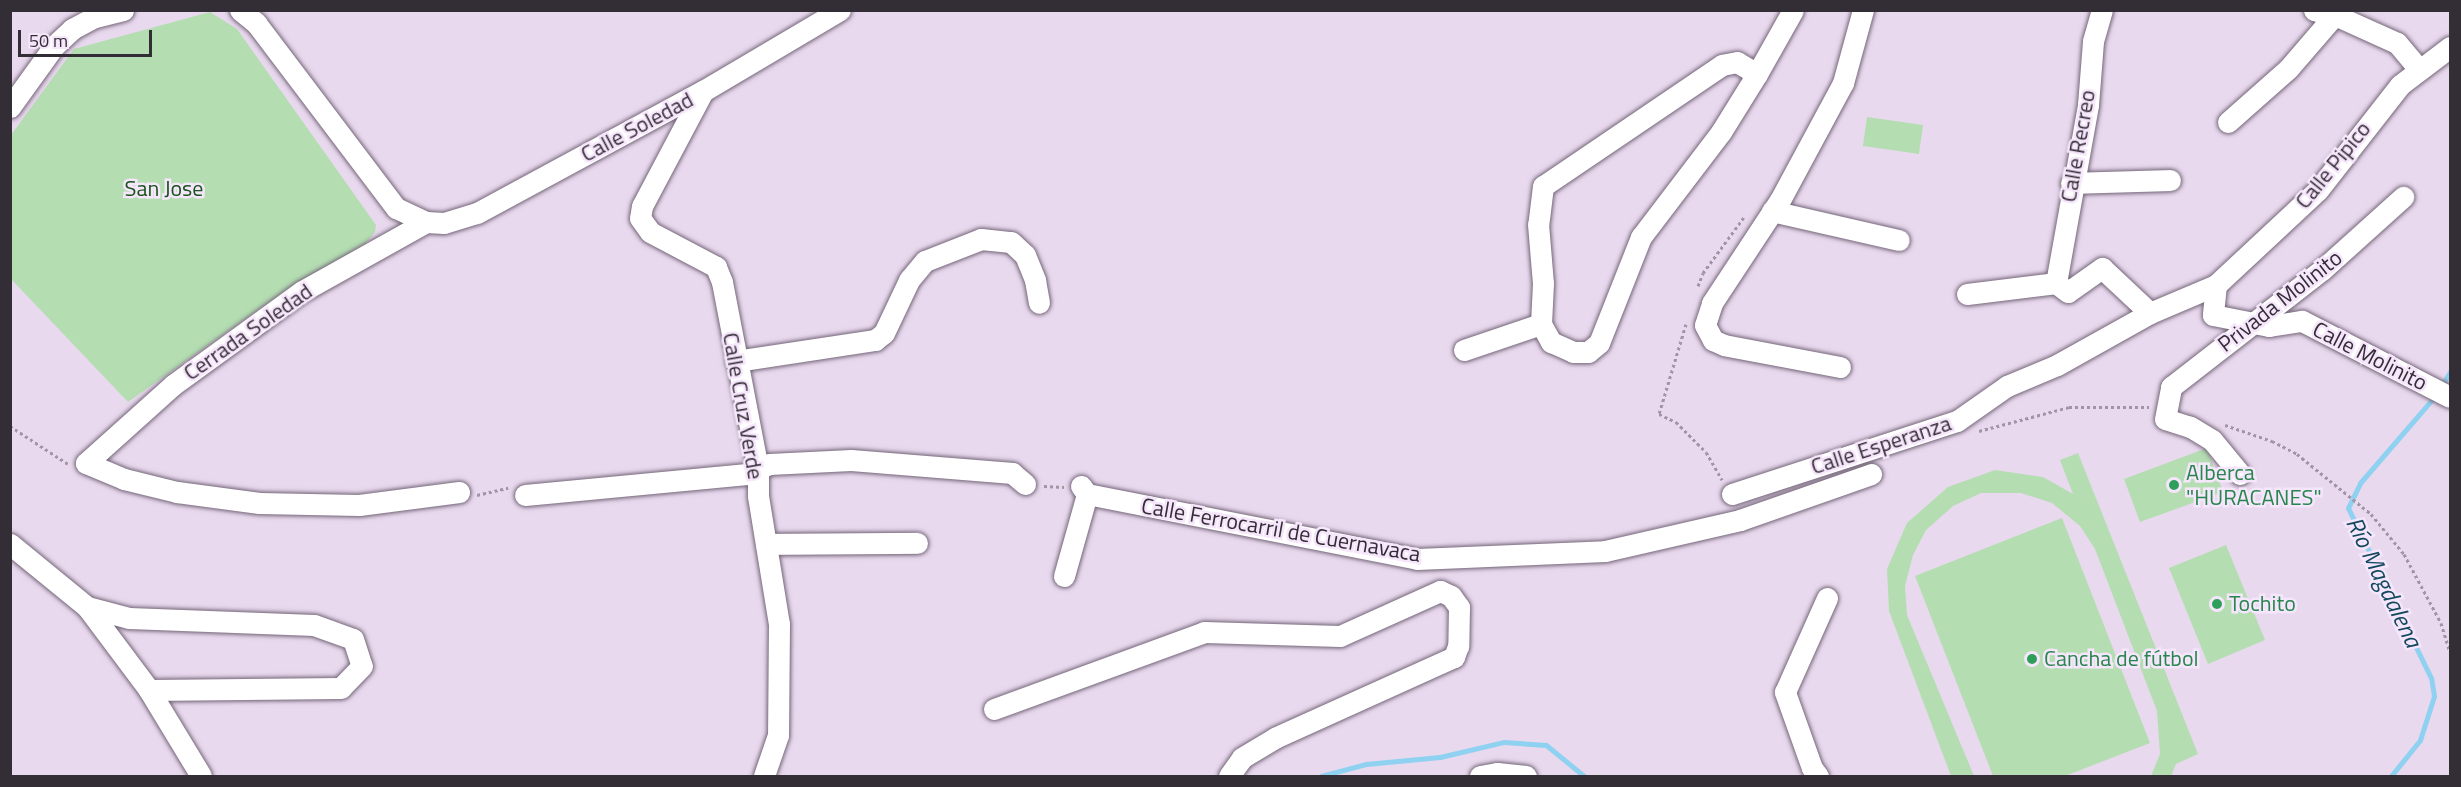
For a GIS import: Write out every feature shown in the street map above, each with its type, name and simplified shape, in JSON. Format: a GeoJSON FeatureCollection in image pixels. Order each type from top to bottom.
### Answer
{"type":"FeatureCollection","features":[{"type":"Feature","properties":{"kind":"street"},"geometry":{"type":"LineString","coordinates":[[10,107],[54,46],[72,29],[96,17],[123,10]]}},
{"type":"Feature","properties":{"kind":"street"},"geometry":{"type":"LineString","coordinates":[[240,10],[256,23],[396,208],[426,222]]}},
{"type":"Feature","properties":{"kind":"street","name":"Calle Soledad"},"geometry":{"type":"LineString","coordinates":[[426,222],[444,223],[477,213],[703,91],[840,10]]}},
{"type":"Feature","properties":{"kind":"street"},"geometry":{"type":"LineString","coordinates":[[1757,74],[1737,62],[1722,65],[1543,186],[1538,224],[1543,283],[1541,324],[1551,342],[1573,352],[1588,352],[1599,343],[1641,237],[1721,132],[1757,74],[1793,10]]}},
{"type":"Feature","properties":{"kind":"street"},"geometry":{"type":"LineString","coordinates":[[1840,367],[1724,345],[1713,340],[1706,325],[1712,303],[1772,211],[1815,138],[1843,83],[1863,10]]}},
{"type":"Feature","properties":{"kind":"street","name":"Calle Recreo"},"geometry":{"type":"LineString","coordinates":[[2056,283],[2071,183],[2088,105],[2093,41],[2102,10]]}},
{"type":"Feature","properties":{"kind":"street"},"geometry":{"type":"LineString","coordinates":[[2314,10],[2338,13],[2362,10]]}},
{"type":"Feature","properties":{"kind":"street"},"geometry":{"type":"LineString","coordinates":[[2338,13],[2397,43],[2419,69]]}},
{"type":"Feature","properties":{"kind":"street"},"geometry":{"type":"LineString","coordinates":[[2228,122],[2288,69],[2338,13]]}},
{"type":"Feature","properties":{"kind":"street","name":"Calle Pipico"},"geometry":{"type":"LineString","coordinates":[[2216,285],[2318,190],[2366,123],[2419,69],[2451,47]]}},
{"type":"Feature","properties":{"kind":"street","name":"Calle Cruz Verde"},"geometry":{"type":"LineString","coordinates":[[703,91],[642,206],[640,218],[650,232],[716,267],[722,282],[758,469],[766,544],[779,624],[778,735],[765,777]]}},
{"type":"Feature","properties":{"kind":"street"},"geometry":{"type":"LineString","coordinates":[[2071,183],[2170,180]]}},
{"type":"Feature","properties":{"kind":"street","name":"Privada Molinito"},"geometry":{"type":"LineString","coordinates":[[2159,408],[2171,387],[2323,269],[2403,196]]}},
{"type":"Feature","properties":{"kind":"street"},"geometry":{"type":"LineString","coordinates":[[1772,211],[1899,240]]}},
{"type":"Feature","properties":{"kind":"street","name":"Cerrada Soledad"},"geometry":{"type":"LineString","coordinates":[[426,222],[301,292],[173,385],[86,463],[124,479],[177,492],[258,503],[359,505],[459,492]]}},
{"type":"Feature","properties":{"kind":"street"},"geometry":{"type":"LineString","coordinates":[[736,361],[875,340],[884,333],[909,280],[925,261],[981,239],[1011,242],[1025,255],[1039,303]]}},
{"type":"Feature","properties":{"kind":"street"},"geometry":{"type":"LineString","coordinates":[[1967,294],[2056,283],[2068,292],[2102,268],[2150,313]]}},
{"type":"Feature","properties":{"kind":"street","name":"Calle Esperanza"},"geometry":{"type":"LineString","coordinates":[[1732,494],[1957,421],[2007,386],[2057,365],[2150,313],[2216,285]]}},
{"type":"Feature","properties":{"kind":"street","name":"Calle Molinito"},"geometry":{"type":"LineString","coordinates":[[2216,285],[2213,315],[2252,325],[2302,321],[2451,397]]}},
{"type":"Feature","properties":{"kind":"street"},"geometry":{"type":"LineString","coordinates":[[1464,350],[1541,324]]}},
{"type":"Feature","properties":{"kind":"street"},"geometry":{"type":"LineString","coordinates":[[2159,408],[2165,419],[2190,427],[2212,440],[2240,474]]}},
{"type":"Feature","properties":{"kind":"street"},"geometry":{"type":"LineString","coordinates":[[525,495],[747,474],[769,464],[851,460],[1012,473],[1025,484]]}},
{"type":"Feature","properties":{"kind":"street","name":"Calle Ferrocarril de Cuernavaca"},"geometry":{"type":"LineString","coordinates":[[1084,490],[1417,559],[1605,550],[1740,520],[1871,474]]}},
{"type":"Feature","properties":{"kind":"street"},"geometry":{"type":"LineString","coordinates":[[1064,576],[1084,490]]}},
{"type":"Feature","properties":{"kind":"street"},"geometry":{"type":"LineString","coordinates":[[766,544],[917,543]]}},
{"type":"Feature","properties":{"kind":"street"},"geometry":{"type":"LineString","coordinates":[[10,544],[87,607],[149,690],[201,777]]}},
{"type":"Feature","properties":{"kind":"street"},"geometry":{"type":"LineString","coordinates":[[994,709],[1204,632],[1340,636],[1440,591],[1451,596],[1459,607],[1458,646],[1454,657],[1275,738],[1242,758],[1229,777]]}},
{"type":"Feature","properties":{"kind":"street"},"geometry":{"type":"LineString","coordinates":[[1818,777],[1812,768],[1785,692],[1827,598]]}},
{"type":"Feature","properties":{"kind":"street"},"geometry":{"type":"LineString","coordinates":[[87,607],[129,618],[314,625],[353,639],[362,666],[341,688],[149,690]]}},
{"type":"Feature","properties":{"kind":"street"},"geometry":{"type":"LineString","coordinates":[[1480,777],[1497,773],[1526,777]]}},
{"type":"Feature","properties":{"kind":"path"},"geometry":{"type":"LineString","coordinates":[[1977,431],[2069,407],[2107,404],[2159,408]]}},
{"type":"Feature","properties":{"kind":"path"},"geometry":{"type":"LineString","coordinates":[[2220,423],[2272,441],[2297,454],[2371,514],[2404,554],[2441,623],[2451,652]]}},
{"type":"Feature","properties":{"kind":"path"},"geometry":{"type":"LineString","coordinates":[[1025,484],[1084,490]]}},
{"type":"Feature","properties":{"kind":"green space","name":"San Jose"},"geometry":{"type":"Polygon","coordinates":[[[210,12],[237,29],[376,225],[375,232],[365,244],[289,288],[128,402],[11,279],[11,135],[74,49],[210,12]]]}},
{"type":"Feature","properties":{"kind":"green space"},"geometry":{"type":"Polygon","coordinates":[[[1867,117],[1923,125],[1919,154],[1863,146],[1867,117]]]}},
{"type":"Feature","properties":{"kind":"green space","name":"Alberca \"HURACANES\""},"geometry":{"type":"Polygon","coordinates":[[[2207,448],[2223,492],[2140,522],[2124,479],[2207,448]]]}},
{"type":"Feature","properties":{"kind":"green space"},"geometry":{"type":"Polygon","coordinates":[[[2078,453],[2198,754],[2176,764],[2171,776],[2151,776],[2160,754],[2157,711],[2095,549],[2080,526],[2052,503],[2021,493],[1981,493],[1953,506],[1926,530],[1913,555],[1905,586],[1907,615],[1974,776],[1951,776],[1889,611],[1887,569],[1907,523],[1948,487],[1995,470],[2043,477],[2073,494],[2060,460],[2078,453]]]}},
{"type":"Feature","properties":{"kind":"green space","name":"Cancha de fútbol"},"geometry":{"type":"Polygon","coordinates":[[[2062,518],[2150,743],[2065,776],[1993,776],[1915,576],[2062,518]]]}},
{"type":"Feature","properties":{"kind":"green space","name":"Tochito"},"geometry":{"type":"Polygon","coordinates":[[[2226,545],[2265,640],[2208,664],[2169,568],[2226,545]]]}},
{"type":"Feature","properties":{"kind":"waterway","name":"Río Magdalena"},"geometry":{"type":"LineString","coordinates":[[2440,388],[2450,372]]}},
{"type":"Feature","properties":{"kind":"waterway","name":"Río Magdalena"},"geometry":{"type":"LineString","coordinates":[[2391,776],[2420,740],[2434,696],[2431,678],[2348,508],[2360,483],[2435,396]]}},
{"type":"Feature","properties":{"kind":"waterway"},"geometry":{"type":"LineString","coordinates":[[1321,776],[1366,764],[1440,757],[1504,742],[1546,745],[1584,776]]}},
{"type":"Feature","properties":{"kind":"place","name":"Alberca \"HURACANES\""},"geometry":{"type":"Point","coordinates":[2174,485]}},
{"type":"Feature","properties":{"kind":"place","name":"Tochito"},"geometry":{"type":"Point","coordinates":[2217,604]}},
{"type":"Feature","properties":{"kind":"place","name":"Cancha de fútbol"},"geometry":{"type":"Point","coordinates":[2032,659]}}]}
